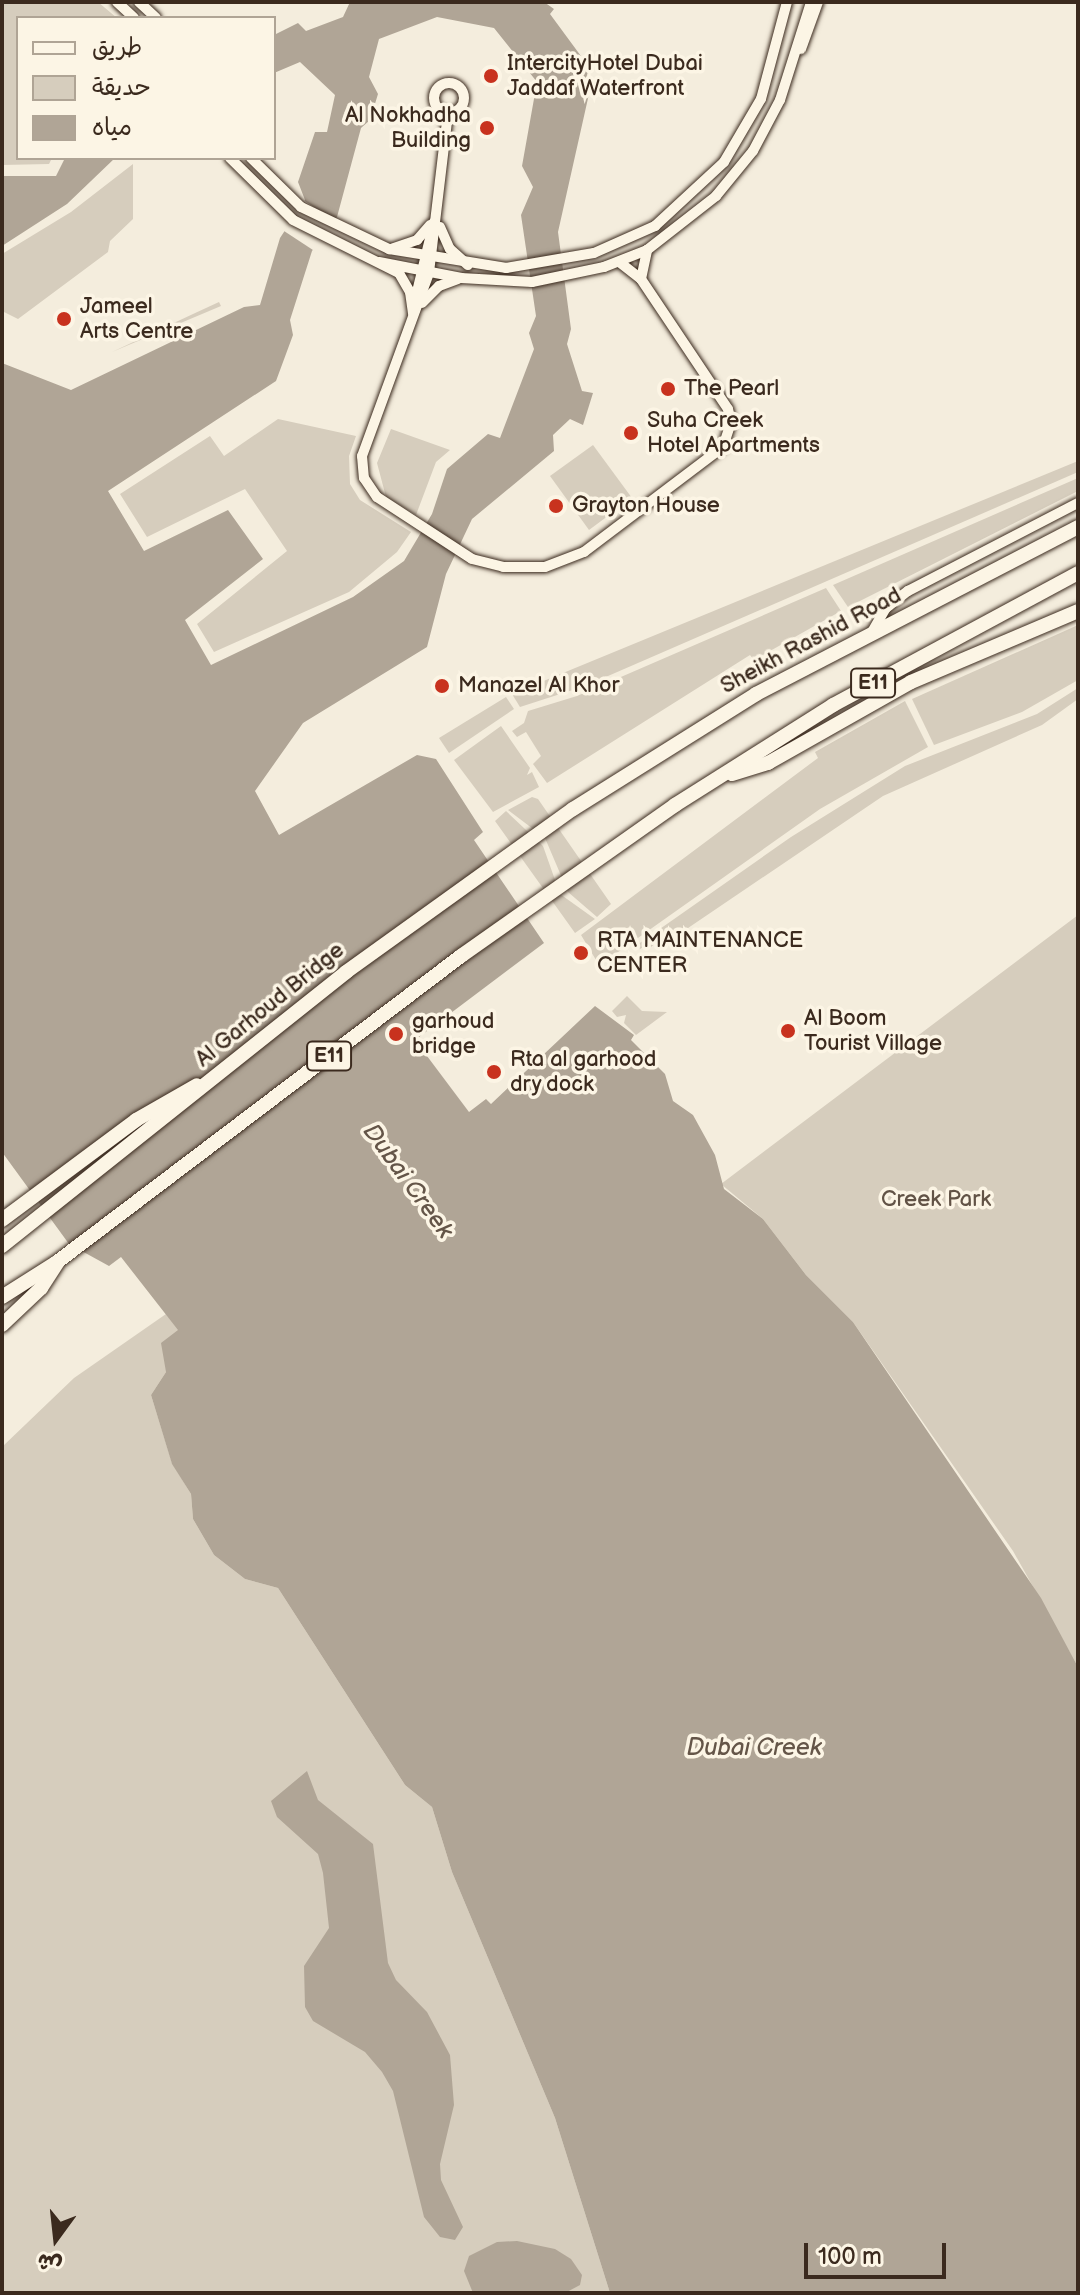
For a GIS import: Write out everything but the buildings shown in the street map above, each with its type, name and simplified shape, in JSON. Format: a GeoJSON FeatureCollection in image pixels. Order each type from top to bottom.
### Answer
{"type":"FeatureCollection","features":[{"type":"Feature","properties":{"kind":"highway","name":"Sheikh Rashid Road"},"geometry":{"type":"LineString","coordinates":[[573,809],[756,694],[1078,527]]}},
{"type":"Feature","properties":{"kind":"highway","name":"E11"},"geometry":{"type":"LineString","coordinates":[[4,1295],[57,1262],[603,854],[833,705],[1078,573]]}},
{"type":"Feature","properties":{"kind":"highway"},"geometry":{"type":"LineString","coordinates":[[720,776],[768,763],[911,682],[1078,611]]}},
{"type":"Feature","properties":{"kind":"highway","name":"Al Garhoud Bridge"},"geometry":{"type":"LineString","coordinates":[[2,1246],[391,938],[573,809]]}},
{"type":"Feature","properties":{"kind":"highway"},"geometry":{"type":"LineString","coordinates":[[2,1220],[136,1120],[215,1076]]}},
{"type":"Feature","properties":{"kind":"highway"},"geometry":{"type":"LineString","coordinates":[[2,1325],[21,1309],[57,1262]]}},
{"type":"Feature","properties":{"kind":"street"},"geometry":{"type":"LineString","coordinates":[[117,2],[132,16]]}},
{"type":"Feature","properties":{"kind":"street"},"geometry":{"type":"LineString","coordinates":[[139,2],[154,16]]}},
{"type":"Feature","properties":{"kind":"street"},"geometry":{"type":"LineString","coordinates":[[253,160],[277,186],[328,224],[389,249],[428,259],[506,268],[594,253],[655,226],[707,181],[738,141],[764,76],[787,2]]}},
{"type":"Feature","properties":{"kind":"street"},"geometry":{"type":"LineString","coordinates":[[802,25],[803,2]]}},
{"type":"Feature","properties":{"kind":"street"},"geometry":{"type":"LineString","coordinates":[[789,72],[811,2]]}},
{"type":"Feature","properties":{"kind":"street"},"geometry":{"type":"LineString","coordinates":[[232,160],[275,206],[319,237],[379,262],[461,278],[507,283],[604,267],[647,250],[695,216],[735,174],[767,126],[818,2]]}},
{"type":"Feature","properties":{"kind":"street"},"geometry":{"type":"LineString","coordinates":[[448,113],[437,213],[425,272],[362,456],[369,489],[391,507],[472,559],[524,569],[573,558],[723,447],[731,422],[728,409],[641,279],[619,262]]}},
{"type":"Feature","properties":{"kind":"street"},"geometry":{"type":"LineString","coordinates":[[437,213],[447,244],[469,265]]}},
{"type":"Feature","properties":{"kind":"street"},"geometry":{"type":"LineString","coordinates":[[389,249],[417,240],[437,213]]}},
{"type":"Feature","properties":{"kind":"street"},"geometry":{"type":"LineString","coordinates":[[641,279],[647,250]]}},
{"type":"Feature","properties":{"kind":"street"},"geometry":{"type":"LineString","coordinates":[[379,262],[404,280],[413,314]]}},
{"type":"Feature","properties":{"kind":"street"},"geometry":{"type":"LineString","coordinates":[[413,314],[433,290],[461,278]]}},
{"type":"Feature","properties":{"kind":"street"},"geometry":{"type":"LineString","coordinates":[[872,632],[886,608],[908,591],[1078,503]]}},
{"type":"Feature","properties":{"kind":"green space"},"geometry":{"type":"Polygon","coordinates":[[[2,2],[98,2],[115,16],[16,16],[16,160],[51,160],[49,164],[2,165],[2,2]]]}},
{"type":"Feature","properties":{"kind":"green space"},"geometry":{"type":"Polygon","coordinates":[[[133,164],[133,219],[110,241],[108,252],[18,319],[2,311],[2,254],[71,212],[133,164]]]}},
{"type":"Feature","properties":{"kind":"green space"},"geometry":{"type":"Polygon","coordinates":[[[219,302],[221,306],[112,352],[193,314],[219,302]]]}},
{"type":"Feature","properties":{"kind":"green space"},"geometry":{"type":"Polygon","coordinates":[[[278,419],[356,436],[349,456],[350,484],[360,500],[411,532],[397,552],[349,592],[214,652],[197,624],[287,551],[245,489],[147,537],[120,494],[210,436],[224,456],[278,419]]]}},
{"type":"Feature","properties":{"kind":"green space"},"geometry":{"type":"Polygon","coordinates":[[[391,429],[450,450],[436,462],[416,515],[386,497],[377,463],[391,429]]]}},
{"type":"Feature","properties":{"kind":"green space"},"geometry":{"type":"Polygon","coordinates":[[[593,445],[632,498],[589,530],[550,476],[593,445]]]}},
{"type":"Feature","properties":{"kind":"green space"},"geometry":{"type":"Polygon","coordinates":[[[1078,461],[1078,472],[585,686],[520,707],[512,694],[1078,461]]]}},
{"type":"Feature","properties":{"kind":"green space"},"geometry":{"type":"Polygon","coordinates":[[[1078,478],[1078,491],[848,607],[833,585],[1078,478]]]}},
{"type":"Feature","properties":{"kind":"green space"},"geometry":{"type":"Polygon","coordinates":[[[826,588],[841,611],[754,660],[750,655],[547,783],[533,764],[541,756],[526,732],[517,737],[512,731],[524,723],[528,711],[577,696],[826,588]]]}},
{"type":"Feature","properties":{"kind":"green space"},"geometry":{"type":"Polygon","coordinates":[[[1078,625],[1078,680],[1022,712],[934,745],[912,699],[1078,625]]]}},
{"type":"Feature","properties":{"kind":"green space"},"geometry":{"type":"Polygon","coordinates":[[[1078,688],[1078,699],[1042,725],[883,796],[663,945],[659,940],[651,947],[648,944],[640,949],[637,945],[791,837],[905,766],[1037,714],[1078,688]]]}},
{"type":"Feature","properties":{"kind":"green space"},"geometry":{"type":"Polygon","coordinates":[[[506,697],[514,709],[449,753],[439,738],[506,697]]]}},
{"type":"Feature","properties":{"kind":"green space"},"geometry":{"type":"Polygon","coordinates":[[[905,701],[928,747],[820,809],[604,962],[596,960],[581,935],[818,758],[815,752],[905,701]]]}},
{"type":"Feature","properties":{"kind":"green space"},"geometry":{"type":"Polygon","coordinates":[[[501,726],[530,768],[527,775],[532,772],[539,787],[493,812],[454,760],[501,726]]]}},
{"type":"Feature","properties":{"kind":"green space"},"geometry":{"type":"Polygon","coordinates":[[[532,797],[538,799],[611,904],[597,917],[568,892],[545,838],[508,810],[532,797]]]}},
{"type":"Feature","properties":{"kind":"green space"},"geometry":{"type":"Polygon","coordinates":[[[506,811],[543,846],[560,894],[595,919],[575,933],[495,821],[506,811]]]}},
{"type":"Feature","properties":{"kind":"green space","name":"Creek Park"},"geometry":{"type":"Polygon","coordinates":[[[1078,915],[1078,1667],[1013,1551],[853,1322],[806,1275],[763,1219],[721,1184],[1078,915]]]}},
{"type":"Feature","properties":{"kind":"green space"},"geometry":{"type":"Polygon","coordinates":[[[627,996],[642,1011],[667,1012],[636,1035],[624,1023],[626,1015],[617,1017],[612,1011],[627,996]]]}},
{"type":"Feature","properties":{"kind":"green space"},"geometry":{"type":"Polygon","coordinates":[[[166,1314],[179,1330],[166,1372],[151,1395],[172,1463],[191,1494],[193,1519],[214,1555],[245,1579],[278,1588],[405,1785],[432,1807],[452,1872],[555,2118],[610,2293],[2,2293],[2,1447],[74,1378],[166,1314]]]}},
{"type":"Feature","properties":{"kind":"water","name":"Dubai Creek"},"geometry":{"type":"Polygon","coordinates":[[[350,2],[544,2],[554,9],[550,14],[589,67],[585,83],[591,85],[558,232],[571,329],[567,344],[582,391],[593,393],[583,425],[570,419],[553,435],[554,451],[472,519],[446,574],[427,647],[303,723],[255,791],[279,835],[417,755],[436,759],[483,832],[474,840],[544,943],[415,1040],[469,1112],[486,1099],[491,1104],[595,1006],[634,1035],[631,1040],[665,1074],[673,1101],[693,1115],[715,1155],[724,1189],[763,1219],[806,1275],[853,1322],[1041,1598],[1078,1667],[1078,2293],[610,2293],[555,2118],[452,1872],[432,1807],[405,1785],[278,1588],[245,1579],[214,1555],[193,1519],[191,1494],[172,1464],[151,1395],[166,1372],[161,1343],[178,1330],[121,1257],[109,1266],[69,1244],[2,1152],[2,363],[71,390],[244,307],[260,305],[280,238],[305,200],[298,182],[315,132],[327,132],[335,95],[300,62],[276,72],[276,34],[298,23],[306,31],[343,17],[350,2]],[[437,17],[379,39],[369,77],[378,94],[370,120],[361,128],[337,217],[312,251],[290,320],[293,335],[276,381],[108,491],[144,551],[228,510],[263,559],[185,620],[211,665],[353,597],[404,561],[432,514],[447,469],[488,434],[500,438],[534,349],[529,333],[536,316],[521,215],[533,187],[522,166],[537,82],[494,28],[437,17]]]}},
{"type":"Feature","properties":{"kind":"water"},"geometry":{"type":"Polygon","coordinates":[[[64,160],[113,160],[67,204],[2,246],[2,176],[56,176],[64,160]]]}},
{"type":"Feature","properties":{"kind":"water"},"geometry":{"type":"Polygon","coordinates":[[[307,1771],[318,1800],[373,1844],[388,1963],[396,1980],[427,2012],[450,2055],[454,2105],[440,2164],[441,2180],[463,2227],[455,2240],[440,2237],[424,2217],[393,2091],[382,2072],[365,2052],[313,2021],[305,2007],[304,1966],[329,1928],[323,1873],[318,1854],[277,1817],[271,1801],[307,1771]]]}},
{"type":"Feature","properties":{"kind":"water"},"geometry":{"type":"Polygon","coordinates":[[[517,2241],[555,2249],[571,2259],[582,2275],[580,2285],[565,2293],[473,2293],[464,2271],[469,2256],[497,2242],[517,2241]]]}},
{"type":"Feature","properties":{"kind":"pier"},"geometry":{"type":"Polygon","coordinates":[[[299,197],[336,222],[316,252],[281,229],[299,197]]]}},
{"type":"Feature","properties":{"kind":"place","name":"IntercityHotel Dubai Jaddaf Waterfront"},"geometry":{"type":"Point","coordinates":[491,76]}},
{"type":"Feature","properties":{"kind":"place","name":"Al Nokhadha Building"},"geometry":{"type":"Point","coordinates":[487,128]}},
{"type":"Feature","properties":{"kind":"place","name":"Jameel Arts Centre"},"geometry":{"type":"Point","coordinates":[64,319]}},
{"type":"Feature","properties":{"kind":"place","name":"The Pearl"},"geometry":{"type":"Point","coordinates":[668,389]}},
{"type":"Feature","properties":{"kind":"place","name":"Suha Creek Hotel Apartments"},"geometry":{"type":"Point","coordinates":[631,433]}},
{"type":"Feature","properties":{"kind":"place","name":"Grayton House"},"geometry":{"type":"Point","coordinates":[556,506]}},
{"type":"Feature","properties":{"kind":"place","name":"Manazel Al Khor"},"geometry":{"type":"Point","coordinates":[442,686]}},
{"type":"Feature","properties":{"kind":"place","name":"RTA MAINTENANCE CENTER"},"geometry":{"type":"Point","coordinates":[581,953]}},
{"type":"Feature","properties":{"kind":"place","name":"Al Boom Tourist Village"},"geometry":{"type":"Point","coordinates":[788,1031]}},
{"type":"Feature","properties":{"kind":"place","name":"garhoud bridge"},"geometry":{"type":"Point","coordinates":[396,1034]}},
{"type":"Feature","properties":{"kind":"place","name":"Rta al garhood dry dock"},"geometry":{"type":"Point","coordinates":[494,1072]}}]}
